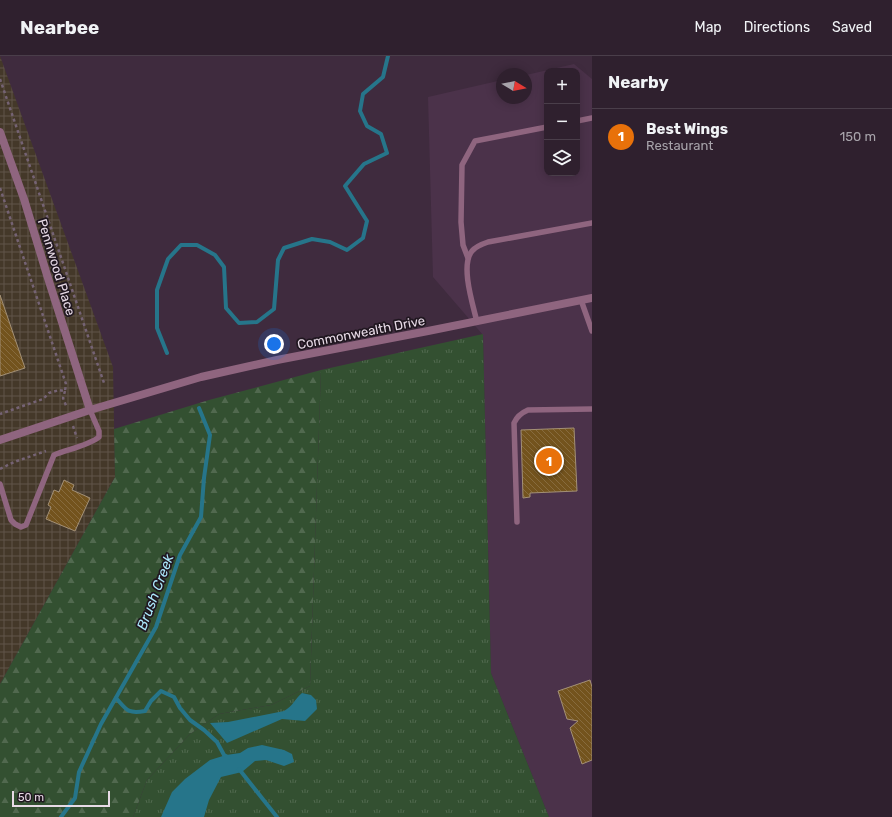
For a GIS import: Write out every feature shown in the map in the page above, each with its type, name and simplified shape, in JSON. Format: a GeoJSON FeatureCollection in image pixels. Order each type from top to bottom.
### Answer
{"type":"FeatureCollection","features":[{"type":"Feature","properties":{"kind":"street","name":"Pennwood Place"},"geometry":{"type":"LineString","coordinates":[[0,135],[24,199],[90,410]]}},
{"type":"Feature","properties":{"kind":"street","name":"Commonwealth Drive"},"geometry":{"type":"LineString","coordinates":[[0,440],[70,416],[201,376],[592,298]]}},
{"type":"Feature","properties":{"kind":"lane"},"geometry":{"type":"LineString","coordinates":[[580,120],[592,118]]}},
{"type":"Feature","properties":{"kind":"lane"},"geometry":{"type":"LineString","coordinates":[[477,322],[468,279],[468,258],[463,245],[461,222],[462,165],[475,141],[544,128]]}},
{"type":"Feature","properties":{"kind":"lane"},"geometry":{"type":"LineString","coordinates":[[468,258],[472,251],[488,242],[592,223]]}},
{"type":"Feature","properties":{"kind":"lane"},"geometry":{"type":"LineString","coordinates":[[581,300],[592,331]]}},
{"type":"Feature","properties":{"kind":"lane"},"geometry":{"type":"LineString","coordinates":[[517,522],[514,423],[517,417],[522,412],[528,410],[592,409]]}},
{"type":"Feature","properties":{"kind":"lane"},"geometry":{"type":"LineString","coordinates":[[0,484],[10,520],[22,527],[26,525],[54,454],[97,440],[99,437],[99,431],[90,410]]}},
{"type":"Feature","properties":{"kind":"path"},"geometry":{"type":"LineString","coordinates":[[0,79],[104,383]]}},
{"type":"Feature","properties":{"kind":"path"},"geometry":{"type":"LineString","coordinates":[[0,188],[66,384],[63,398],[78,440]]}},
{"type":"Feature","properties":{"kind":"path"},"geometry":{"type":"LineString","coordinates":[[0,414],[43,399],[49,393],[59,390],[64,391]]}},
{"type":"Feature","properties":{"kind":"path"},"geometry":{"type":"LineString","coordinates":[[0,469],[14,462],[49,450]]}},
{"type":"Feature","properties":{"kind":"shaded area"},"geometry":{"type":"Polygon","coordinates":[[[0,56],[113,367],[115,477],[0,684],[0,56]]]}},
{"type":"Feature","properties":{"kind":"shaded area"},"geometry":{"type":"Polygon","coordinates":[[[574,64],[579,68],[557,68],[574,64]]]}},
{"type":"Feature","properties":{"kind":"shaded area"},"geometry":{"type":"Polygon","coordinates":[[[580,69],[592,79],[592,817],[549,817],[491,673],[483,335],[433,277],[428,97],[496,81],[496,104],[532,104],[532,74],[544,71],[544,176],[580,176],[580,69]]]}},
{"type":"Feature","properties":{"kind":"green space"},"geometry":{"type":"Polygon","coordinates":[[[483,334],[491,673],[549,817],[133,817],[147,780],[190,734],[219,714],[271,705],[310,686],[321,370],[483,334]]]}},
{"type":"Feature","properties":{"kind":"green space"},"geometry":{"type":"Polygon","coordinates":[[[321,370],[310,686],[271,705],[219,714],[190,734],[147,780],[133,817],[0,817],[0,684],[115,477],[114,429],[209,400],[321,370]]]}},
{"type":"Feature","properties":{"kind":"water"},"geometry":{"type":"Polygon","coordinates":[[[302,693],[311,695],[316,700],[317,709],[305,721],[282,719],[227,743],[210,723],[228,722],[284,711],[302,693]]]}},
{"type":"Feature","properties":{"kind":"water"},"geometry":{"type":"Polygon","coordinates":[[[262,745],[284,750],[292,754],[294,762],[284,766],[266,760],[255,761],[242,772],[221,777],[209,800],[204,817],[161,817],[172,792],[185,779],[210,760],[226,755],[240,753],[248,748],[262,745]]]}},
{"type":"Feature","properties":{"kind":"building"},"geometry":{"type":"Polygon","coordinates":[[[0,295],[25,368],[0,376],[0,295]]]}},
{"type":"Feature","properties":{"kind":"building"},"geometry":{"type":"Polygon","coordinates":[[[574,428],[577,491],[530,493],[530,497],[523,498],[521,430],[574,428]]]}},
{"type":"Feature","properties":{"kind":"building"},"geometry":{"type":"Polygon","coordinates":[[[64,480],[74,485],[72,490],[90,498],[75,531],[46,519],[51,507],[48,505],[54,490],[59,492],[64,480]]]}},
{"type":"Feature","properties":{"kind":"building"},"geometry":{"type":"Polygon","coordinates":[[[590,680],[592,687],[592,760],[582,764],[570,728],[578,721],[567,719],[558,691],[590,680]]]}},
{"type":"Feature","properties":{"kind":"waterway","name":"Brush Creek"},"geometry":{"type":"LineString","coordinates":[[167,353],[157,328],[157,290],[168,259],[181,245],[197,245],[215,255],[224,267],[226,308],[239,323],[257,322],[274,309],[278,260],[284,248],[312,239],[330,242],[347,250],[363,238],[367,221],[345,186],[364,164],[387,153],[381,134],[367,126],[360,111],[363,94],[383,77],[388,56]]}},
{"type":"Feature","properties":{"kind":"waterway","name":"Brush Creek"},"geometry":{"type":"LineString","coordinates":[[61,817],[75,798],[79,772],[101,724],[156,627],[180,555],[201,517],[204,478],[210,435],[199,408]]}},
{"type":"Feature","properties":{"kind":"waterway"},"geometry":{"type":"LineString","coordinates":[[116,698],[125,708],[134,712],[145,711],[151,701],[161,691],[174,697],[180,708],[190,720],[217,742],[224,755],[229,758]]}},
{"type":"Feature","properties":{"kind":"waterway"},"geometry":{"type":"LineString","coordinates":[[239,769],[277,817]]}},
{"type":"Feature","properties":{"kind":"place","name":"Best Wings"},"geometry":{"type":"Point","coordinates":[549,461]}}]}
